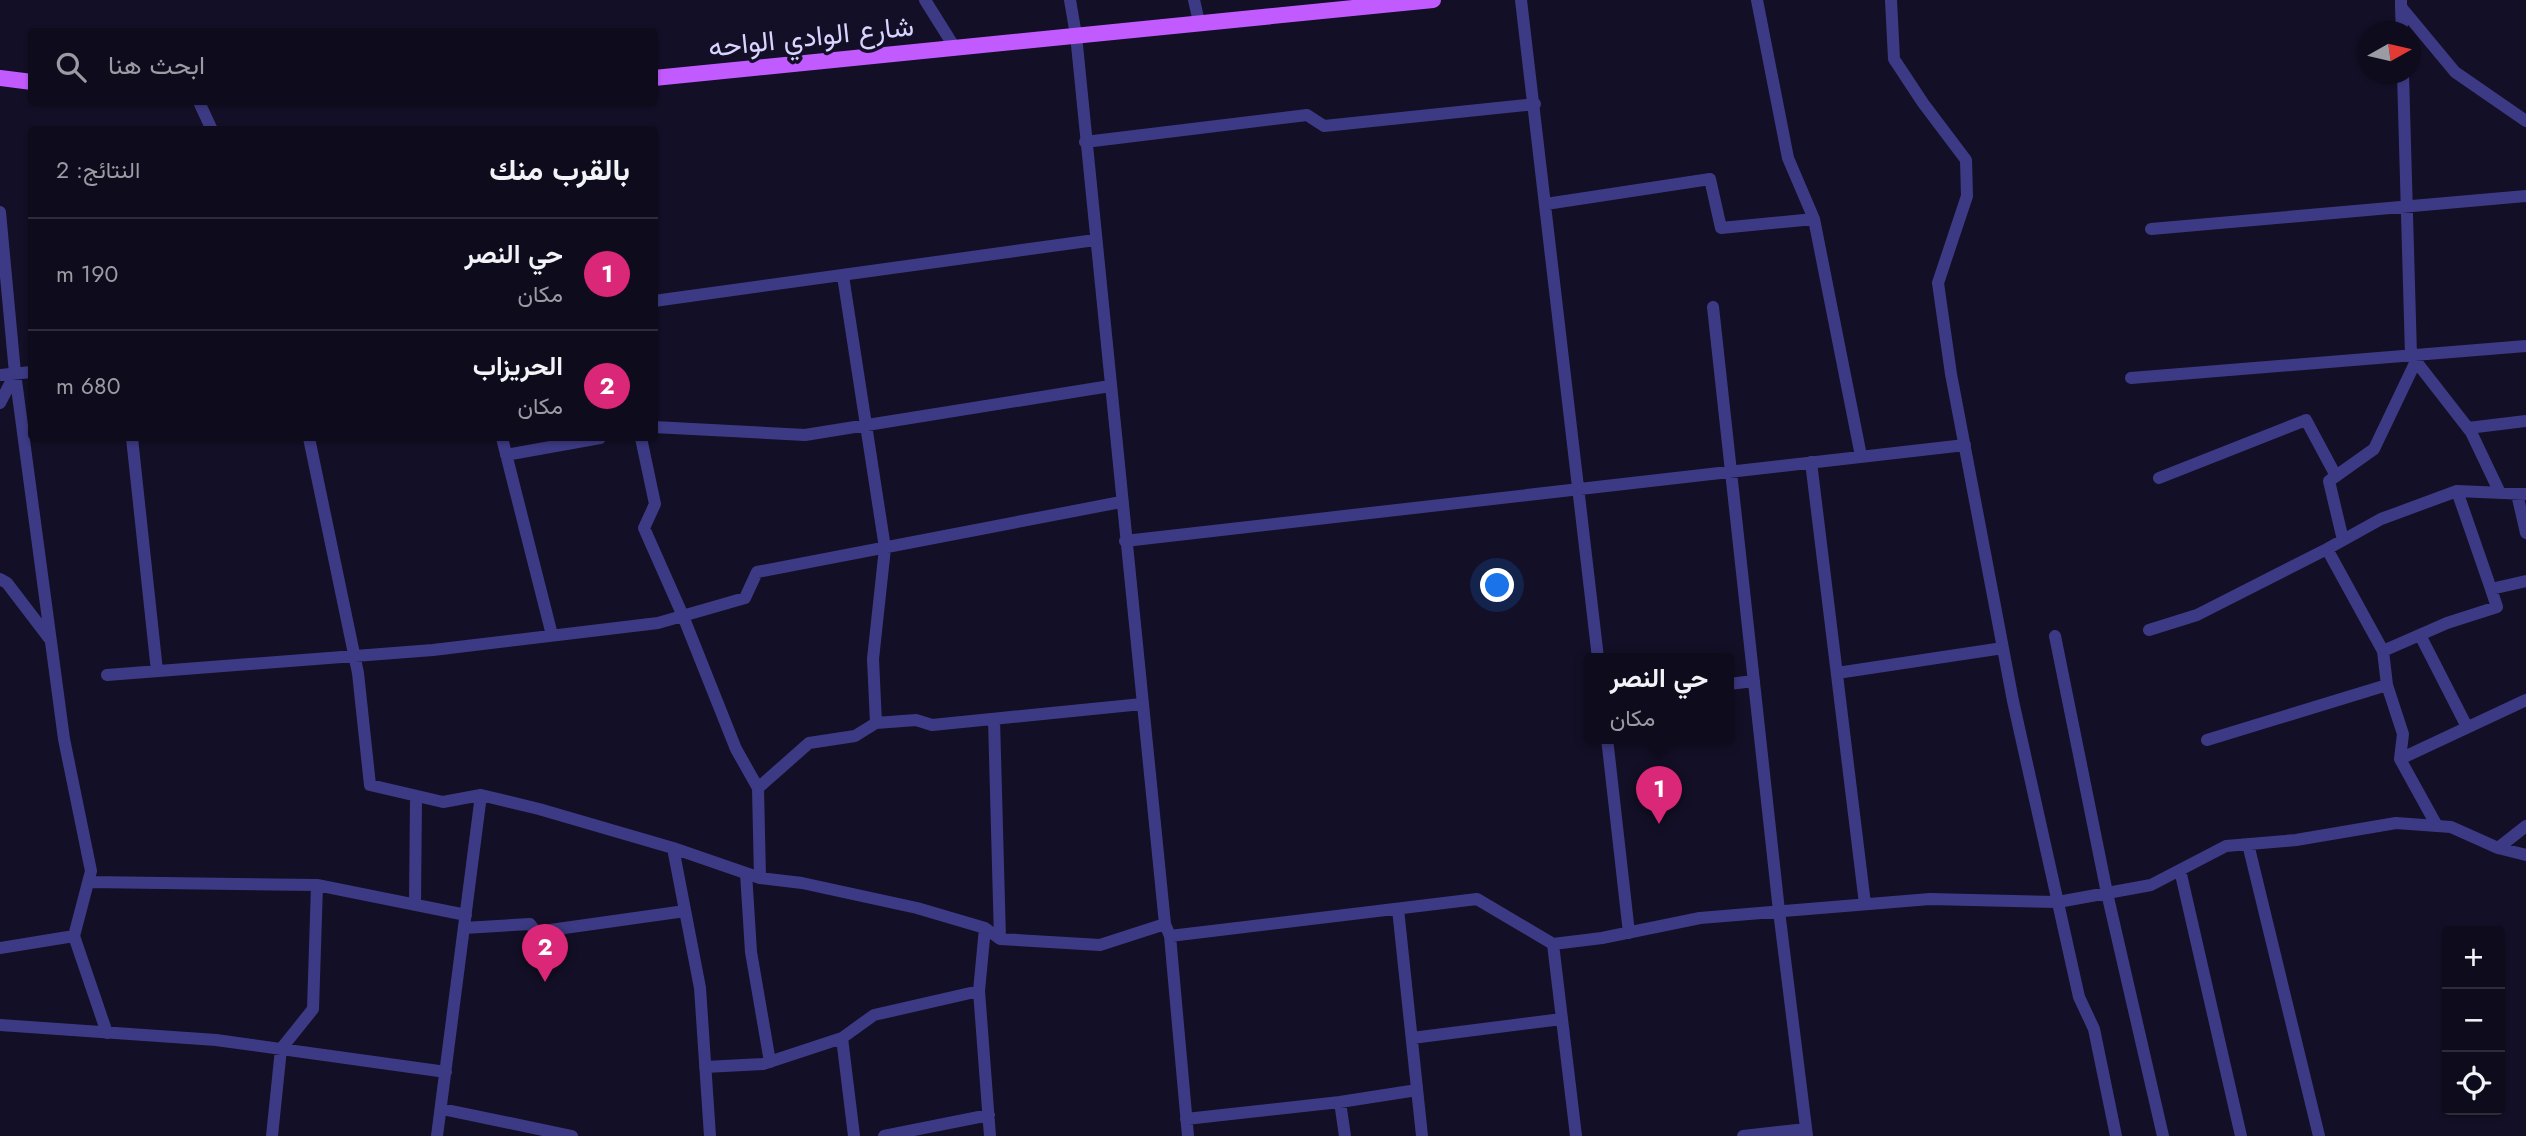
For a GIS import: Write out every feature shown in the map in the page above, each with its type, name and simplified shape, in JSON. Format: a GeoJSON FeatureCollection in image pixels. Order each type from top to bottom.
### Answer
{"type":"FeatureCollection","features":[{"type":"Feature","properties":{"kind":"main road","name":"شارع الوادي الواحه"},"geometry":{"type":"LineString","coordinates":[[658,78],[1433,0]]}},
{"type":"Feature","properties":{"kind":"main road"},"geometry":{"type":"LineString","coordinates":[[0,79],[28,82]]}},
{"type":"Feature","properties":{"kind":"street"},"geometry":{"type":"LineString","coordinates":[[925,0],[955,48]]}},
{"type":"Feature","properties":{"kind":"street"},"geometry":{"type":"LineString","coordinates":[[1070,0],[1076,35],[1121,502],[1188,1136]]}},
{"type":"Feature","properties":{"kind":"street"},"geometry":{"type":"LineString","coordinates":[[1194,0],[1199,22]]}},
{"type":"Feature","properties":{"kind":"street"},"geometry":{"type":"LineString","coordinates":[[1521,0],[1597,653]]}},
{"type":"Feature","properties":{"kind":"street"},"geometry":{"type":"LineString","coordinates":[[1757,0],[1788,158],[1814,219],[1861,456]]}},
{"type":"Feature","properties":{"kind":"street"},"geometry":{"type":"LineString","coordinates":[[1891,0],[1894,58],[1923,103],[1966,160],[1967,196],[1938,283],[2003,648],[2079,997],[2094,1029],[2116,1136]]}},
{"type":"Feature","properties":{"kind":"street"},"geometry":{"type":"LineString","coordinates":[[2401,4],[2455,72],[2526,121]]}},
{"type":"Feature","properties":{"kind":"street"},"geometry":{"type":"LineString","coordinates":[[2343,540],[2329,481],[2374,450],[2414,358],[2403,84]]}},
{"type":"Feature","properties":{"kind":"street"},"geometry":{"type":"LineString","coordinates":[[1085,142],[1307,115],[1324,126],[1535,104]]}},
{"type":"Feature","properties":{"kind":"street"},"geometry":{"type":"LineString","coordinates":[[200,105],[210,126]]}},
{"type":"Feature","properties":{"kind":"street"},"geometry":{"type":"LineString","coordinates":[[1546,204],[1710,178],[1721,229],[1814,219]]}},
{"type":"Feature","properties":{"kind":"street"},"geometry":{"type":"LineString","coordinates":[[2151,229],[2526,196]]}},
{"type":"Feature","properties":{"kind":"street"},"geometry":{"type":"LineString","coordinates":[[0,212],[16,373],[64,739],[91,871],[74,936],[107,1033]]}},
{"type":"Feature","properties":{"kind":"street"},"geometry":{"type":"LineString","coordinates":[[658,300],[1095,240]]}},
{"type":"Feature","properties":{"kind":"street"},"geometry":{"type":"LineString","coordinates":[[843,276],[885,548],[873,659],[876,723]]}},
{"type":"Feature","properties":{"kind":"street"},"geometry":{"type":"LineString","coordinates":[[1713,307],[1779,912],[1806,1132],[1743,1136]]}},
{"type":"Feature","properties":{"kind":"street"},"geometry":{"type":"LineString","coordinates":[[2131,378],[2414,358],[2526,346]]}},
{"type":"Feature","properties":{"kind":"street"},"geometry":{"type":"LineString","coordinates":[[2414,358],[2468,428],[2500,494]]}},
{"type":"Feature","properties":{"kind":"street"},"geometry":{"type":"LineString","coordinates":[[0,375],[28,372]]}},
{"type":"Feature","properties":{"kind":"street"},"geometry":{"type":"LineString","coordinates":[[0,404],[16,373]]}},
{"type":"Feature","properties":{"kind":"street"},"geometry":{"type":"LineString","coordinates":[[658,428],[805,435],[1110,386]]}},
{"type":"Feature","properties":{"kind":"street"},"geometry":{"type":"LineString","coordinates":[[2159,478],[2306,420],[2336,476]]}},
{"type":"Feature","properties":{"kind":"street"},"geometry":{"type":"LineString","coordinates":[[2468,428],[2526,421]]}},
{"type":"Feature","properties":{"kind":"street"},"geometry":{"type":"LineString","coordinates":[[132,441],[157,671]]}},
{"type":"Feature","properties":{"kind":"street"},"geometry":{"type":"LineString","coordinates":[[310,441],[355,655],[370,785],[443,802],[481,795],[539,809],[760,878],[802,883],[917,908],[985,928],[1000,939],[1100,945],[1167,930],[1477,899],[1553,944],[1629,933],[1700,918],[1865,904],[1930,899],[2058,902],[2151,885],[2226,845],[2296,840],[2396,823],[2451,827],[2525,857]]}},
{"type":"Feature","properties":{"kind":"street"},"geometry":{"type":"LineString","coordinates":[[503,441],[552,635]]}},
{"type":"Feature","properties":{"kind":"street"},"geometry":{"type":"LineString","coordinates":[[506,455],[583,441]]}},
{"type":"Feature","properties":{"kind":"street"},"geometry":{"type":"LineString","coordinates":[[643,441],[655,504],[644,527],[736,749],[758,788],[760,878]]}},
{"type":"Feature","properties":{"kind":"street"},"geometry":{"type":"LineString","coordinates":[[1125,541],[1965,444]]}},
{"type":"Feature","properties":{"kind":"street"},"geometry":{"type":"LineString","coordinates":[[1811,462],[1865,904]]}},
{"type":"Feature","properties":{"kind":"street"},"geometry":{"type":"LineString","coordinates":[[2383,651],[2447,623],[2497,607],[2457,491]]}},
{"type":"Feature","properties":{"kind":"street"},"geometry":{"type":"LineString","coordinates":[[2149,630],[2197,615],[2381,519],[2457,491],[2521,494],[2526,533]]}},
{"type":"Feature","properties":{"kind":"street"},"geometry":{"type":"LineString","coordinates":[[107,675],[433,650],[658,623],[746,598],[757,572],[1121,502]]}},
{"type":"Feature","properties":{"kind":"street"},"geometry":{"type":"LineString","coordinates":[[2327,549],[2383,651],[2387,685],[2403,734],[2400,759],[2437,826]]}},
{"type":"Feature","properties":{"kind":"street"},"geometry":{"type":"LineString","coordinates":[[0,579],[7,583],[51,641]]}},
{"type":"Feature","properties":{"kind":"street"},"geometry":{"type":"LineString","coordinates":[[2491,589],[2526,581]]}},
{"type":"Feature","properties":{"kind":"street"},"geometry":{"type":"LineString","coordinates":[[2420,635],[2467,727]]}},
{"type":"Feature","properties":{"kind":"street"},"geometry":{"type":"LineString","coordinates":[[2055,636],[2107,893],[2163,1136]]}},
{"type":"Feature","properties":{"kind":"street"},"geometry":{"type":"LineString","coordinates":[[1837,673],[2003,648]]}},
{"type":"Feature","properties":{"kind":"street"},"geometry":{"type":"LineString","coordinates":[[1734,683],[1754,681]]}},
{"type":"Feature","properties":{"kind":"street"},"geometry":{"type":"LineString","coordinates":[[2207,740],[2387,685]]}},
{"type":"Feature","properties":{"kind":"street"},"geometry":{"type":"LineString","coordinates":[[2400,759],[2526,700]]}},
{"type":"Feature","properties":{"kind":"street"},"geometry":{"type":"LineString","coordinates":[[758,788],[810,743],[855,736],[876,723],[916,720],[932,725],[1142,704]]}},
{"type":"Feature","properties":{"kind":"street"},"geometry":{"type":"LineString","coordinates":[[994,719],[1000,939]]}},
{"type":"Feature","properties":{"kind":"street"},"geometry":{"type":"LineString","coordinates":[[1608,744],[1629,933]]}},
{"type":"Feature","properties":{"kind":"street"},"geometry":{"type":"LineString","coordinates":[[437,1136],[481,795]]}},
{"type":"Feature","properties":{"kind":"street"},"geometry":{"type":"LineString","coordinates":[[415,905],[416,796]]}},
{"type":"Feature","properties":{"kind":"street"},"geometry":{"type":"LineString","coordinates":[[2498,848],[2526,826]]}},
{"type":"Feature","properties":{"kind":"street"},"geometry":{"type":"LineString","coordinates":[[2248,844],[2319,1136]]}},
{"type":"Feature","properties":{"kind":"street"},"geometry":{"type":"LineString","coordinates":[[673,849],[700,988],[710,1136]]}},
{"type":"Feature","properties":{"kind":"street"},"geometry":{"type":"LineString","coordinates":[[2180,870],[2241,1136]]}},
{"type":"Feature","properties":{"kind":"street"},"geometry":{"type":"LineString","coordinates":[[746,873],[751,952],[770,1062]]}},
{"type":"Feature","properties":{"kind":"street"},"geometry":{"type":"LineString","coordinates":[[88,882],[317,885],[415,905],[465,922],[530,924],[536,932],[685,911]]}},
{"type":"Feature","properties":{"kind":"street"},"geometry":{"type":"LineString","coordinates":[[272,1136],[281,1049],[313,1009],[317,885]]}},
{"type":"Feature","properties":{"kind":"street"},"geometry":{"type":"LineString","coordinates":[[1398,909],[1422,1136]]}},
{"type":"Feature","properties":{"kind":"street"},"geometry":{"type":"LineString","coordinates":[[985,928],[979,991],[990,1136]]}},
{"type":"Feature","properties":{"kind":"street"},"geometry":{"type":"LineString","coordinates":[[0,948],[74,936]]}},
{"type":"Feature","properties":{"kind":"street"},"geometry":{"type":"LineString","coordinates":[[1553,944],[1576,1136]]}},
{"type":"Feature","properties":{"kind":"street"},"geometry":{"type":"LineString","coordinates":[[705,1066],[763,1064],[842,1038],[874,1015],[979,991]]}},
{"type":"Feature","properties":{"kind":"street"},"geometry":{"type":"LineString","coordinates":[[1412,1038],[1562,1019]]}},
{"type":"Feature","properties":{"kind":"street"},"geometry":{"type":"LineString","coordinates":[[0,1025],[216,1040],[446,1072]]}},
{"type":"Feature","properties":{"kind":"street"},"geometry":{"type":"LineString","coordinates":[[842,1038],[853,1136]]}},
{"type":"Feature","properties":{"kind":"street"},"geometry":{"type":"LineString","coordinates":[[1186,1119],[1340,1102],[1417,1090]]}},
{"type":"Feature","properties":{"kind":"street"},"geometry":{"type":"LineString","coordinates":[[1340,1102],[1345,1136]]}},
{"type":"Feature","properties":{"kind":"street"},"geometry":{"type":"LineString","coordinates":[[442,1109],[552,1134],[572,1136]]}},
{"type":"Feature","properties":{"kind":"street"},"geometry":{"type":"LineString","coordinates":[[884,1136],[989,1115]]}},
{"type":"Feature","properties":{"kind":"place","name":"حي النصر"},"geometry":{"type":"Point","coordinates":[1659,824]}},
{"type":"Feature","properties":{"kind":"place","name":"الحريزاب"},"geometry":{"type":"Point","coordinates":[545,982]}}]}
